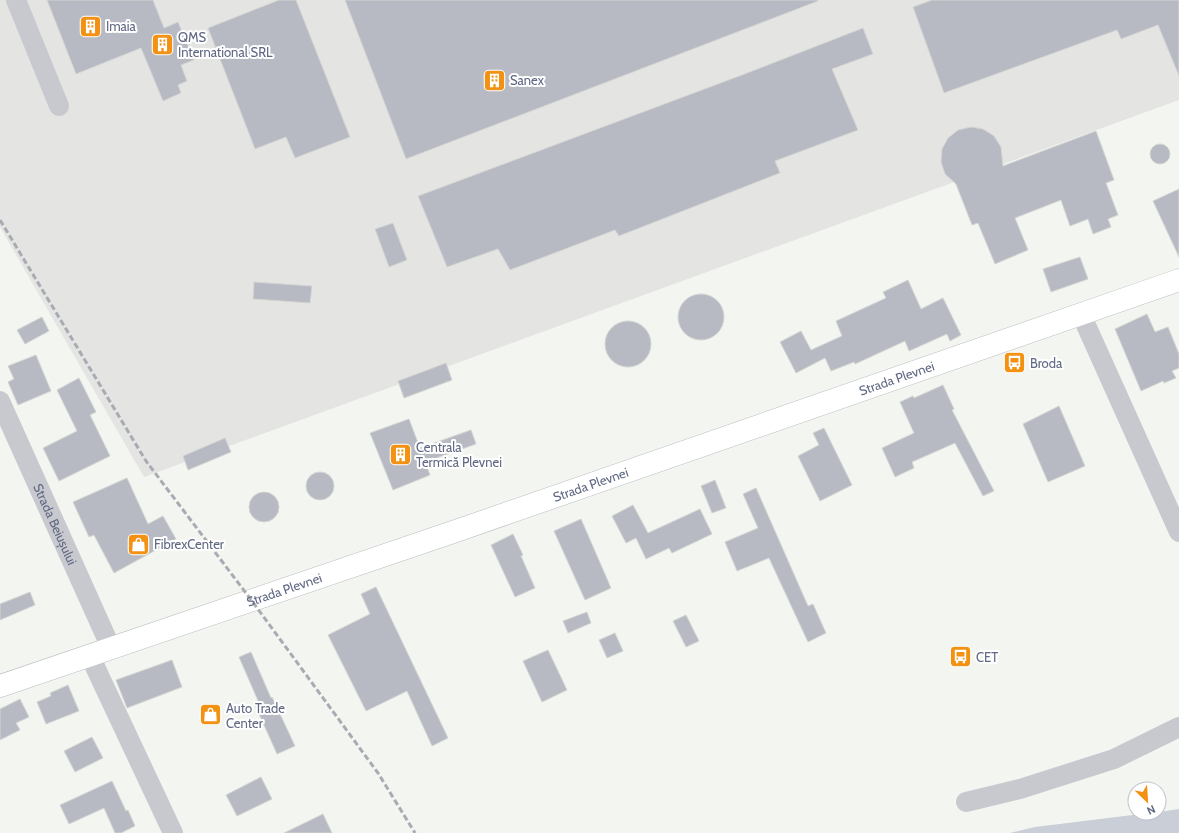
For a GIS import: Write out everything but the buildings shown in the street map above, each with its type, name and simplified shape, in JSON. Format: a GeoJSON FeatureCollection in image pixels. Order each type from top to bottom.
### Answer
{"type":"FeatureCollection","features":[{"type":"Feature","properties":{"kind":"main road","name":"Strada Plevnei"},"geometry":{"type":"LineString","coordinates":[[0,686],[89,654],[111,648],[452,532],[1179,280]]}},
{"type":"Feature","properties":{"kind":"street"},"geometry":{"type":"LineString","coordinates":[[16,0],[59,106]]}},
{"type":"Feature","properties":{"kind":"street"},"geometry":{"type":"LineString","coordinates":[[1081,314],[1179,532]]}},
{"type":"Feature","properties":{"kind":"street","name":"Strada Beiușului"},"geometry":{"type":"LineString","coordinates":[[0,401],[111,648]]}},
{"type":"Feature","properties":{"kind":"street"},"geometry":{"type":"LineString","coordinates":[[89,654],[173,833]]}},
{"type":"Feature","properties":{"kind":"street"},"geometry":{"type":"LineString","coordinates":[[966,802],[1020,789],[1114,759],[1179,727]]}},
{"type":"Feature","properties":{"kind":"shaded area"},"geometry":{"type":"Polygon","coordinates":[[[0,0],[1179,0],[1179,100],[144,477],[0,227],[0,0]]]}},
{"type":"Feature","properties":{"kind":"shaded area"},"geometry":{"type":"Polygon","coordinates":[[[1179,809],[1179,833],[1010,833],[1035,827],[1127,816],[1127,821],[1167,821],[1167,811],[1179,809]]]}},
{"type":"Feature","properties":{"kind":"railway"},"geometry":{"type":"LineString","coordinates":[[0,220],[146,461],[252,601],[378,773],[415,833]]}},
{"type":"Feature","properties":{"kind":"place","name":"Imaia"},"geometry":{"type":"Point","coordinates":[91,26]}},
{"type":"Feature","properties":{"kind":"place","name":"QMS International SRL"},"geometry":{"type":"Point","coordinates":[163,44]}},
{"type":"Feature","properties":{"kind":"place","name":"Sanex"},"geometry":{"type":"Point","coordinates":[494,80]}},
{"type":"Feature","properties":{"kind":"place","name":"Broda"},"geometry":{"type":"Point","coordinates":[1015,363]}},
{"type":"Feature","properties":{"kind":"place","name":"Centrala Termică Plevnei"},"geometry":{"type":"Point","coordinates":[400,454]}},
{"type":"Feature","properties":{"kind":"place","name":"FibrexCenter"},"geometry":{"type":"Point","coordinates":[139,544]}},
{"type":"Feature","properties":{"kind":"place","name":"CET"},"geometry":{"type":"Point","coordinates":[960,657]}},
{"type":"Feature","properties":{"kind":"place","name":"Auto Trade Center"},"geometry":{"type":"Point","coordinates":[211,715]}}]}
